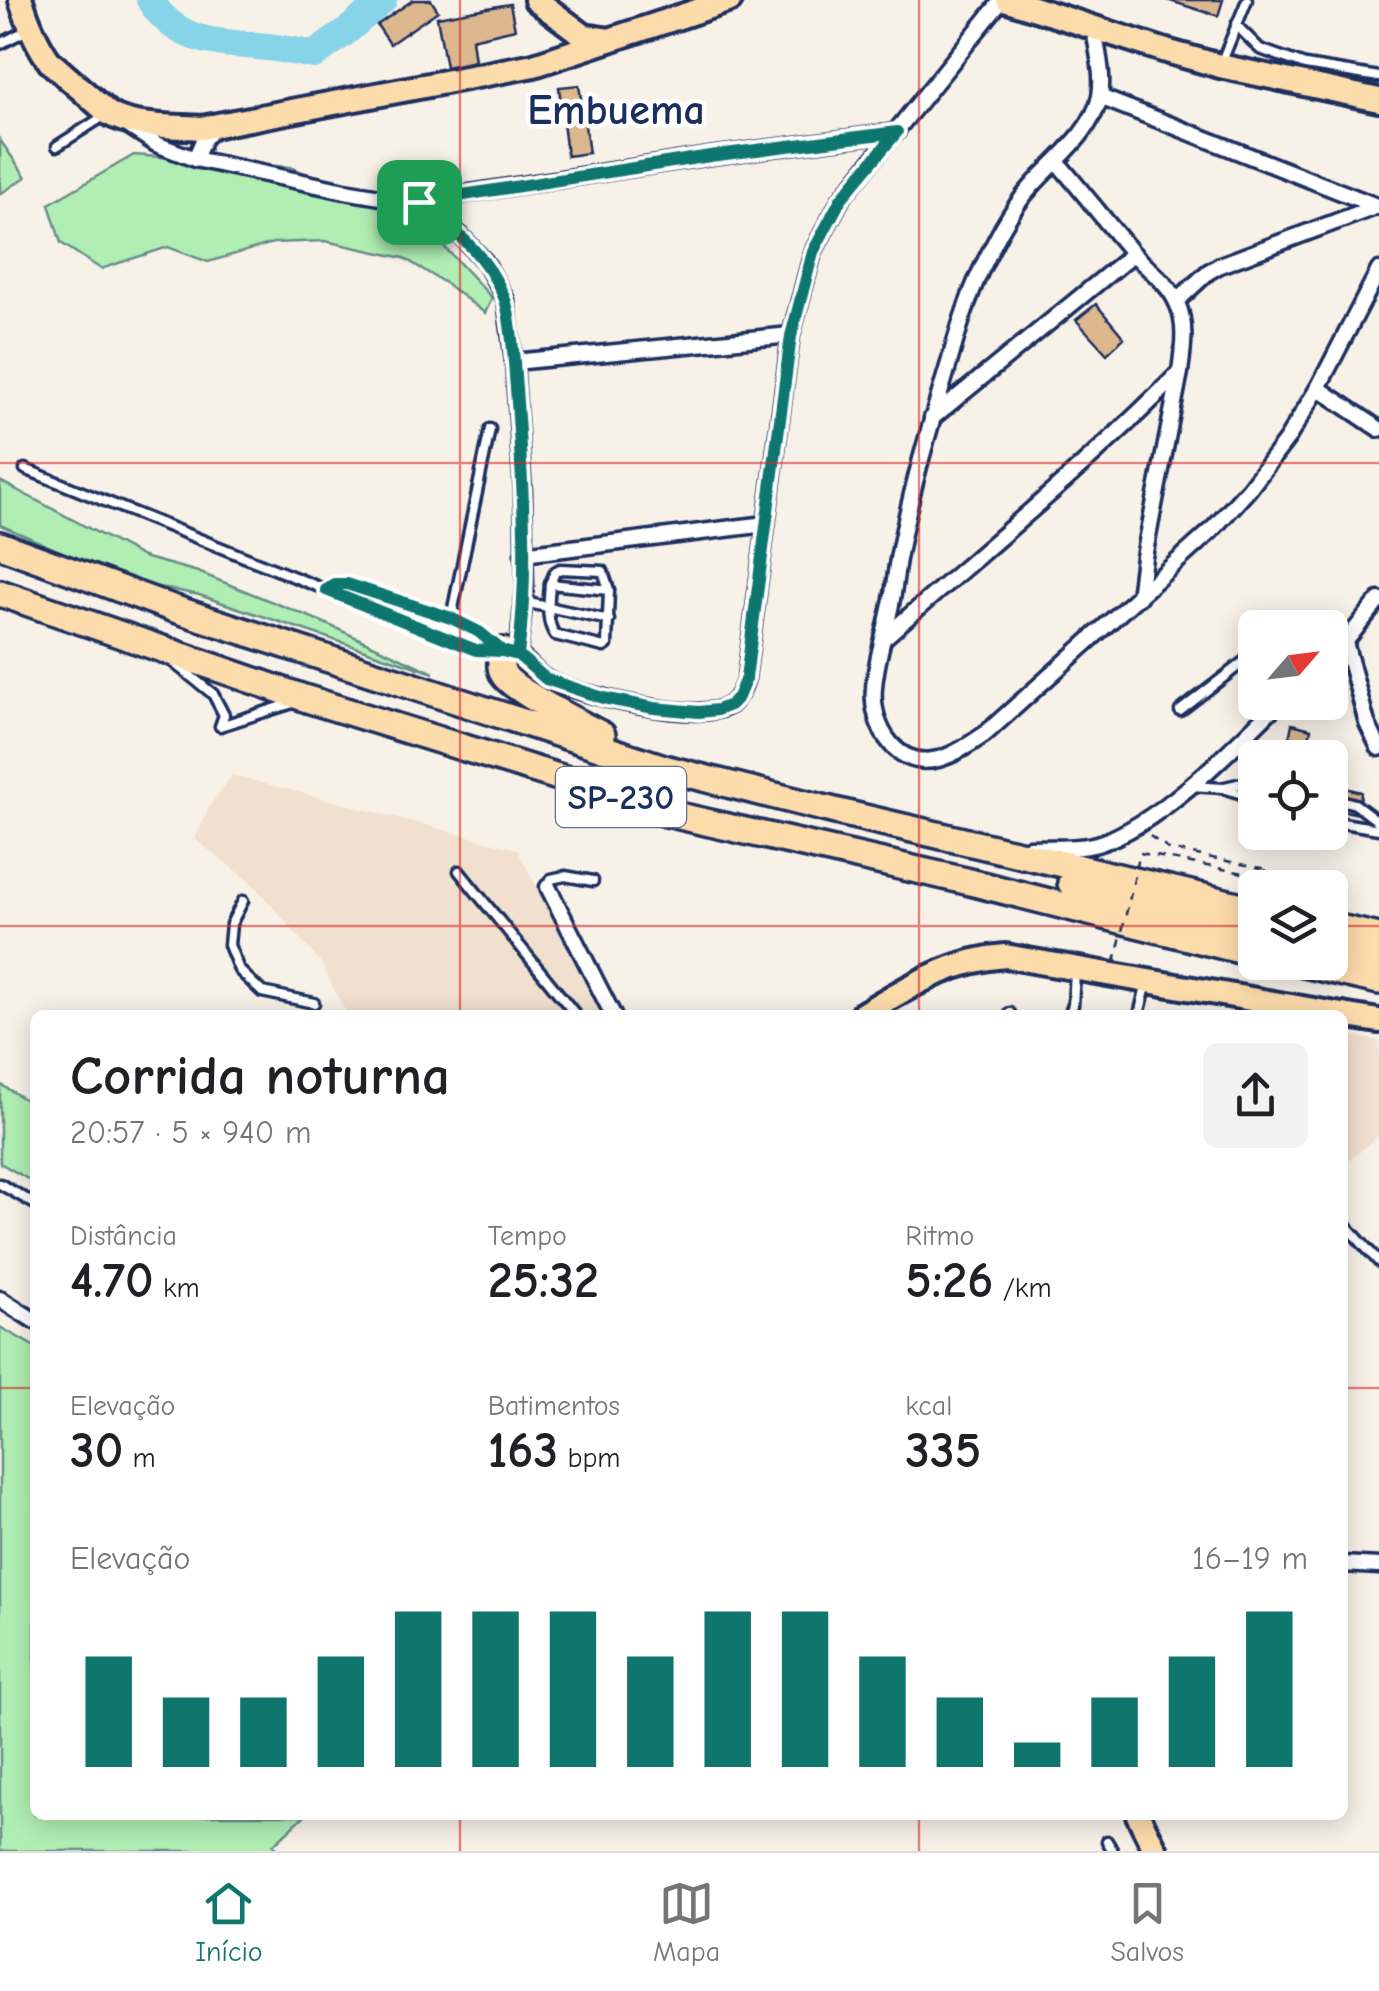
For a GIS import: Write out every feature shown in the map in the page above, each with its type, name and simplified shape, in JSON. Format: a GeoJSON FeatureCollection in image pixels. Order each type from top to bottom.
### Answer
{"type":"FeatureCollection","features":[{"type":"Feature","properties":{"kind":"highway","name":"SP-230"},"geometry":{"type":"LineString","coordinates":[[0,545],[172,608],[664,768],[1238,905]]}},
{"type":"Feature","properties":{"kind":"highway","name":"SP-230"},"geometry":{"type":"LineString","coordinates":[[0,594],[307,699],[666,814],[966,882],[1238,950]]}},
{"type":"Feature","properties":{"kind":"highway"},"geometry":{"type":"LineString","coordinates":[[510,653],[500,666],[509,681],[664,768]]}},
{"type":"Feature","properties":{"kind":"highway"},"geometry":{"type":"LineString","coordinates":[[840,812],[990,861],[1238,926]]}},
{"type":"Feature","properties":{"kind":"highway"},"geometry":{"type":"LineString","coordinates":[[973,843],[1028,848],[1238,891]]}},
{"type":"Feature","properties":{"kind":"highway"},"geometry":{"type":"LineString","coordinates":[[1348,917],[1379,923]]}},
{"type":"Feature","properties":{"kind":"highway"},"geometry":{"type":"LineString","coordinates":[[1348,930],[1379,937]]}},
{"type":"Feature","properties":{"kind":"highway"},"geometry":{"type":"LineString","coordinates":[[1348,951],[1379,958]]}},
{"type":"Feature","properties":{"kind":"highway"},"geometry":{"type":"LineString","coordinates":[[1348,974],[1379,981]]}},
{"type":"Feature","properties":{"kind":"main road"},"geometry":{"type":"LineString","coordinates":[[21,0],[30,28],[50,62],[112,116],[155,125],[216,127],[529,66],[730,0]]}},
{"type":"Feature","properties":{"kind":"main road"},"geometry":{"type":"LineString","coordinates":[[1005,0],[1220,66],[1379,100]]}},
{"type":"Feature","properties":{"kind":"main road"},"geometry":{"type":"LineString","coordinates":[[540,3],[584,36],[612,40]]}},
{"type":"Feature","properties":{"kind":"main road"},"geometry":{"type":"LineString","coordinates":[[529,66],[549,50],[552,41],[552,24],[540,3]]}},
{"type":"Feature","properties":{"kind":"main road"},"geometry":{"type":"LineString","coordinates":[[870,1010],[957,964],[1005,956],[1312,1010]]}},
{"type":"Feature","properties":{"kind":"main road"},"geometry":{"type":"LineString","coordinates":[[1348,1016],[1379,1021]]}},
{"type":"Feature","properties":{"kind":"main road"},"geometry":{"type":"LineString","coordinates":[[1140,1820],[1156,1851]]}},
{"type":"Feature","properties":{"kind":"street"},"geometry":{"type":"LineString","coordinates":[[419,202],[459,234],[485,262],[506,300],[523,492],[524,602],[510,653],[546,679],[603,698],[654,708],[717,710],[730,705],[743,690],[746,678],[791,336],[813,252],[841,199],[1005,0]]}},
{"type":"Feature","properties":{"kind":"street"},"geometry":{"type":"LineString","coordinates":[[1094,29],[1100,98],[1090,119],[1057,162],[1030,187],[1004,224],[962,314],[932,418],[912,493],[873,690],[882,730],[900,753],[918,759],[948,758],[986,734],[1212,531],[1287,439],[1379,270]]}},
{"type":"Feature","properties":{"kind":"street"},"geometry":{"type":"LineString","coordinates":[[1100,98],[1378,206]]}},
{"type":"Feature","properties":{"kind":"street"},"geometry":{"type":"LineString","coordinates":[[112,116],[156,144],[195,159],[345,191],[419,202],[710,156],[897,132]]}},
{"type":"Feature","properties":{"kind":"street"},"geometry":{"type":"LineString","coordinates":[[195,159],[204,138],[216,127]]}},
{"type":"Feature","properties":{"kind":"street"},"geometry":{"type":"LineString","coordinates":[[1057,162],[1133,254],[1165,285],[1177,301],[1182,319],[1180,372],[1144,556],[1140,597]]}},
{"type":"Feature","properties":{"kind":"street"},"geometry":{"type":"LineString","coordinates":[[1177,301],[1220,265],[1378,206]]}},
{"type":"Feature","properties":{"kind":"street"},"geometry":{"type":"LineString","coordinates":[[932,418],[1133,254]]}},
{"type":"Feature","properties":{"kind":"street"},"geometry":{"type":"LineString","coordinates":[[514,362],[791,336]]}},
{"type":"Feature","properties":{"kind":"street"},"geometry":{"type":"LineString","coordinates":[[883,639],[1031,513],[1180,372]]}},
{"type":"Feature","properties":{"kind":"street"},"geometry":{"type":"LineString","coordinates":[[1318,388],[1379,429]]}},
{"type":"Feature","properties":{"kind":"street"},"geometry":{"type":"LineString","coordinates":[[522,554],[766,524]]}},
{"type":"Feature","properties":{"kind":"street"},"geometry":{"type":"LineString","coordinates":[[1348,634],[1379,600]]}},
{"type":"Feature","properties":{"kind":"street"},"geometry":{"type":"LineString","coordinates":[[1348,672],[1373,724],[1379,748]]}},
{"type":"Feature","properties":{"kind":"street"},"geometry":{"type":"LineString","coordinates":[[1028,848],[1093,846],[1124,834],[1189,786],[1262,720]]}},
{"type":"Feature","properties":{"kind":"street"},"geometry":{"type":"LineString","coordinates":[[548,887],[611,1010]]}},
{"type":"Feature","properties":{"kind":"street"},"geometry":{"type":"LineString","coordinates":[[0,1299],[30,1317]]}},
{"type":"Feature","properties":{"kind":"street"},"geometry":{"type":"LineString","coordinates":[[1348,1564],[1379,1566]]}},
{"type":"Feature","properties":{"kind":"lane"},"geometry":{"type":"LineString","coordinates":[[1220,66],[1247,0]]}},
{"type":"Feature","properties":{"kind":"lane"},"geometry":{"type":"LineString","coordinates":[[1236,25],[1260,49],[1305,64],[1379,77]]}},
{"type":"Feature","properties":{"kind":"lane"},"geometry":{"type":"LineString","coordinates":[[0,44],[30,28]]}},
{"type":"Feature","properties":{"kind":"lane"},"geometry":{"type":"LineString","coordinates":[[57,146],[112,116]]}},
{"type":"Feature","properties":{"kind":"lane"},"geometry":{"type":"LineString","coordinates":[[451,618],[490,429]]}},
{"type":"Feature","properties":{"kind":"lane"},"geometry":{"type":"LineString","coordinates":[[25,469],[476,650],[510,653]]}},
{"type":"Feature","properties":{"kind":"lane"},"geometry":{"type":"LineString","coordinates":[[603,571],[609,590],[607,645],[551,630],[548,606],[555,572],[603,571]]}},
{"type":"Feature","properties":{"kind":"lane"},"geometry":{"type":"LineString","coordinates":[[326,590],[334,584],[347,584],[451,618],[510,653]]}},
{"type":"Feature","properties":{"kind":"lane"},"geometry":{"type":"LineString","coordinates":[[550,584],[609,590]]}},
{"type":"Feature","properties":{"kind":"lane"},"geometry":{"type":"LineString","coordinates":[[524,602],[609,620]]}},
{"type":"Feature","properties":{"kind":"lane"},"geometry":{"type":"LineString","coordinates":[[154,648],[213,694],[224,715],[220,726],[307,699]]}},
{"type":"Feature","properties":{"kind":"lane"},"geometry":{"type":"LineString","coordinates":[[1180,711],[1238,666]]}},
{"type":"Feature","properties":{"kind":"lane"},"geometry":{"type":"LineString","coordinates":[[1222,788],[1238,784]]}},
{"type":"Feature","properties":{"kind":"lane"},"geometry":{"type":"LineString","coordinates":[[1189,786],[1238,793]]}},
{"type":"Feature","properties":{"kind":"lane"},"geometry":{"type":"LineString","coordinates":[[1348,802],[1379,826]]}},
{"type":"Feature","properties":{"kind":"lane"},"geometry":{"type":"LineString","coordinates":[[1348,823],[1379,826]]}},
{"type":"Feature","properties":{"kind":"lane"},"geometry":{"type":"LineString","coordinates":[[459,870],[572,1010]]}},
{"type":"Feature","properties":{"kind":"lane"},"geometry":{"type":"LineString","coordinates":[[548,887],[552,879],[565,876],[593,880]]}},
{"type":"Feature","properties":{"kind":"lane"},"geometry":{"type":"LineString","coordinates":[[243,901],[231,924],[229,944],[239,970],[262,992],[314,1003]]}},
{"type":"Feature","properties":{"kind":"lane"},"geometry":{"type":"LineString","coordinates":[[1071,1010],[1075,969]]}},
{"type":"Feature","properties":{"kind":"lane"},"geometry":{"type":"LineString","coordinates":[[1139,1010],[1147,982]]}},
{"type":"Feature","properties":{"kind":"lane"},"geometry":{"type":"LineString","coordinates":[[0,1184],[30,1201]]}},
{"type":"Feature","properties":{"kind":"lane"},"geometry":{"type":"LineString","coordinates":[[1348,1228],[1379,1262]]}},
{"type":"Feature","properties":{"kind":"lane"},"geometry":{"type":"LineString","coordinates":[[1108,1840],[1113,1851]]}},
{"type":"Feature","properties":{"kind":"path"},"geometry":{"type":"LineString","coordinates":[[1115,962],[1140,854],[1264,876],[1266,870],[1168,850],[1137,826]]}},
{"type":"Feature","properties":{"kind":"shaded area"},"geometry":{"type":"Polygon","coordinates":[[[232,775],[517,849],[599,1010],[344,1010],[321,963],[254,885],[195,839],[209,807],[232,775]]]}},
{"type":"Feature","properties":{"kind":"shaded area"},"geometry":{"type":"Polygon","coordinates":[[[1348,1035],[1379,1041],[1379,1135],[1348,1162],[1348,1035]]]}},
{"type":"Feature","properties":{"kind":"green space"},"geometry":{"type":"Polygon","coordinates":[[[0,140],[26,177],[0,194],[0,140]]]}},
{"type":"Feature","properties":{"kind":"green space"},"geometry":{"type":"Polygon","coordinates":[[[134,155],[290,167],[426,222],[492,298],[485,313],[404,258],[325,241],[273,243],[208,262],[168,247],[101,269],[61,243],[49,204],[134,155]]]}},
{"type":"Feature","properties":{"kind":"green space"},"geometry":{"type":"Polygon","coordinates":[[[0,481],[143,557],[198,572],[434,673],[199,595],[129,581],[0,525],[0,481]]]}},
{"type":"Feature","properties":{"kind":"green space"},"geometry":{"type":"Polygon","coordinates":[[[0,1084],[30,1103],[30,1180],[0,1163],[0,1084]]]}},
{"type":"Feature","properties":{"kind":"green space"},"geometry":{"type":"Polygon","coordinates":[[[0,1327],[30,1344],[30,1820],[300,1820],[273,1845],[279,1851],[0,1851],[0,1327]]]}},
{"type":"Feature","properties":{"kind":"building"},"geometry":{"type":"Polygon","coordinates":[[[413,0],[431,0],[438,11],[390,44],[377,25],[413,0]]]}},
{"type":"Feature","properties":{"kind":"building"},"geometry":{"type":"Polygon","coordinates":[[[1167,0],[1223,0],[1218,16],[1167,0]]]}},
{"type":"Feature","properties":{"kind":"building"},"geometry":{"type":"Polygon","coordinates":[[[510,4],[515,29],[472,39],[475,61],[446,67],[437,17],[510,4]]]}},
{"type":"Feature","properties":{"kind":"building"},"geometry":{"type":"Polygon","coordinates":[[[579,85],[589,153],[567,156],[559,87],[579,85]]]}},
{"type":"Feature","properties":{"kind":"building"},"geometry":{"type":"Polygon","coordinates":[[[1096,304],[1124,338],[1107,354],[1076,320],[1096,304]]]}},
{"type":"Feature","properties":{"kind":"building"},"geometry":{"type":"Polygon","coordinates":[[[1292,724],[1311,729],[1309,740],[1289,740],[1292,724]]]}},
{"type":"Feature","properties":{"kind":"building"},"geometry":{"type":"Polygon","coordinates":[[[1348,789],[1361,792],[1359,814],[1348,812],[1348,789]]]}},
{"type":"Feature","properties":{"kind":"waterway"},"geometry":{"type":"LineString","coordinates":[[150,0],[174,26],[202,39],[314,55],[383,0]]}},
{"type":"Feature","properties":{"kind":"district","name":"Embuema"},"geometry":{"type":"Point","coordinates":[616,110]}},
{"type":"Feature","properties":{"kind":"route"},"geometry":{"type":"LineString","coordinates":[[419,202],[459,234],[485,262],[506,300],[523,492],[524,586],[518,655],[476,650],[326,590],[334,584],[347,584],[451,618],[479,632],[502,651],[518,655],[546,679],[603,698],[699,712],[730,705],[743,690],[746,678],[791,336],[813,252],[841,199],[897,132],[710,156],[419,202]]}}]}
